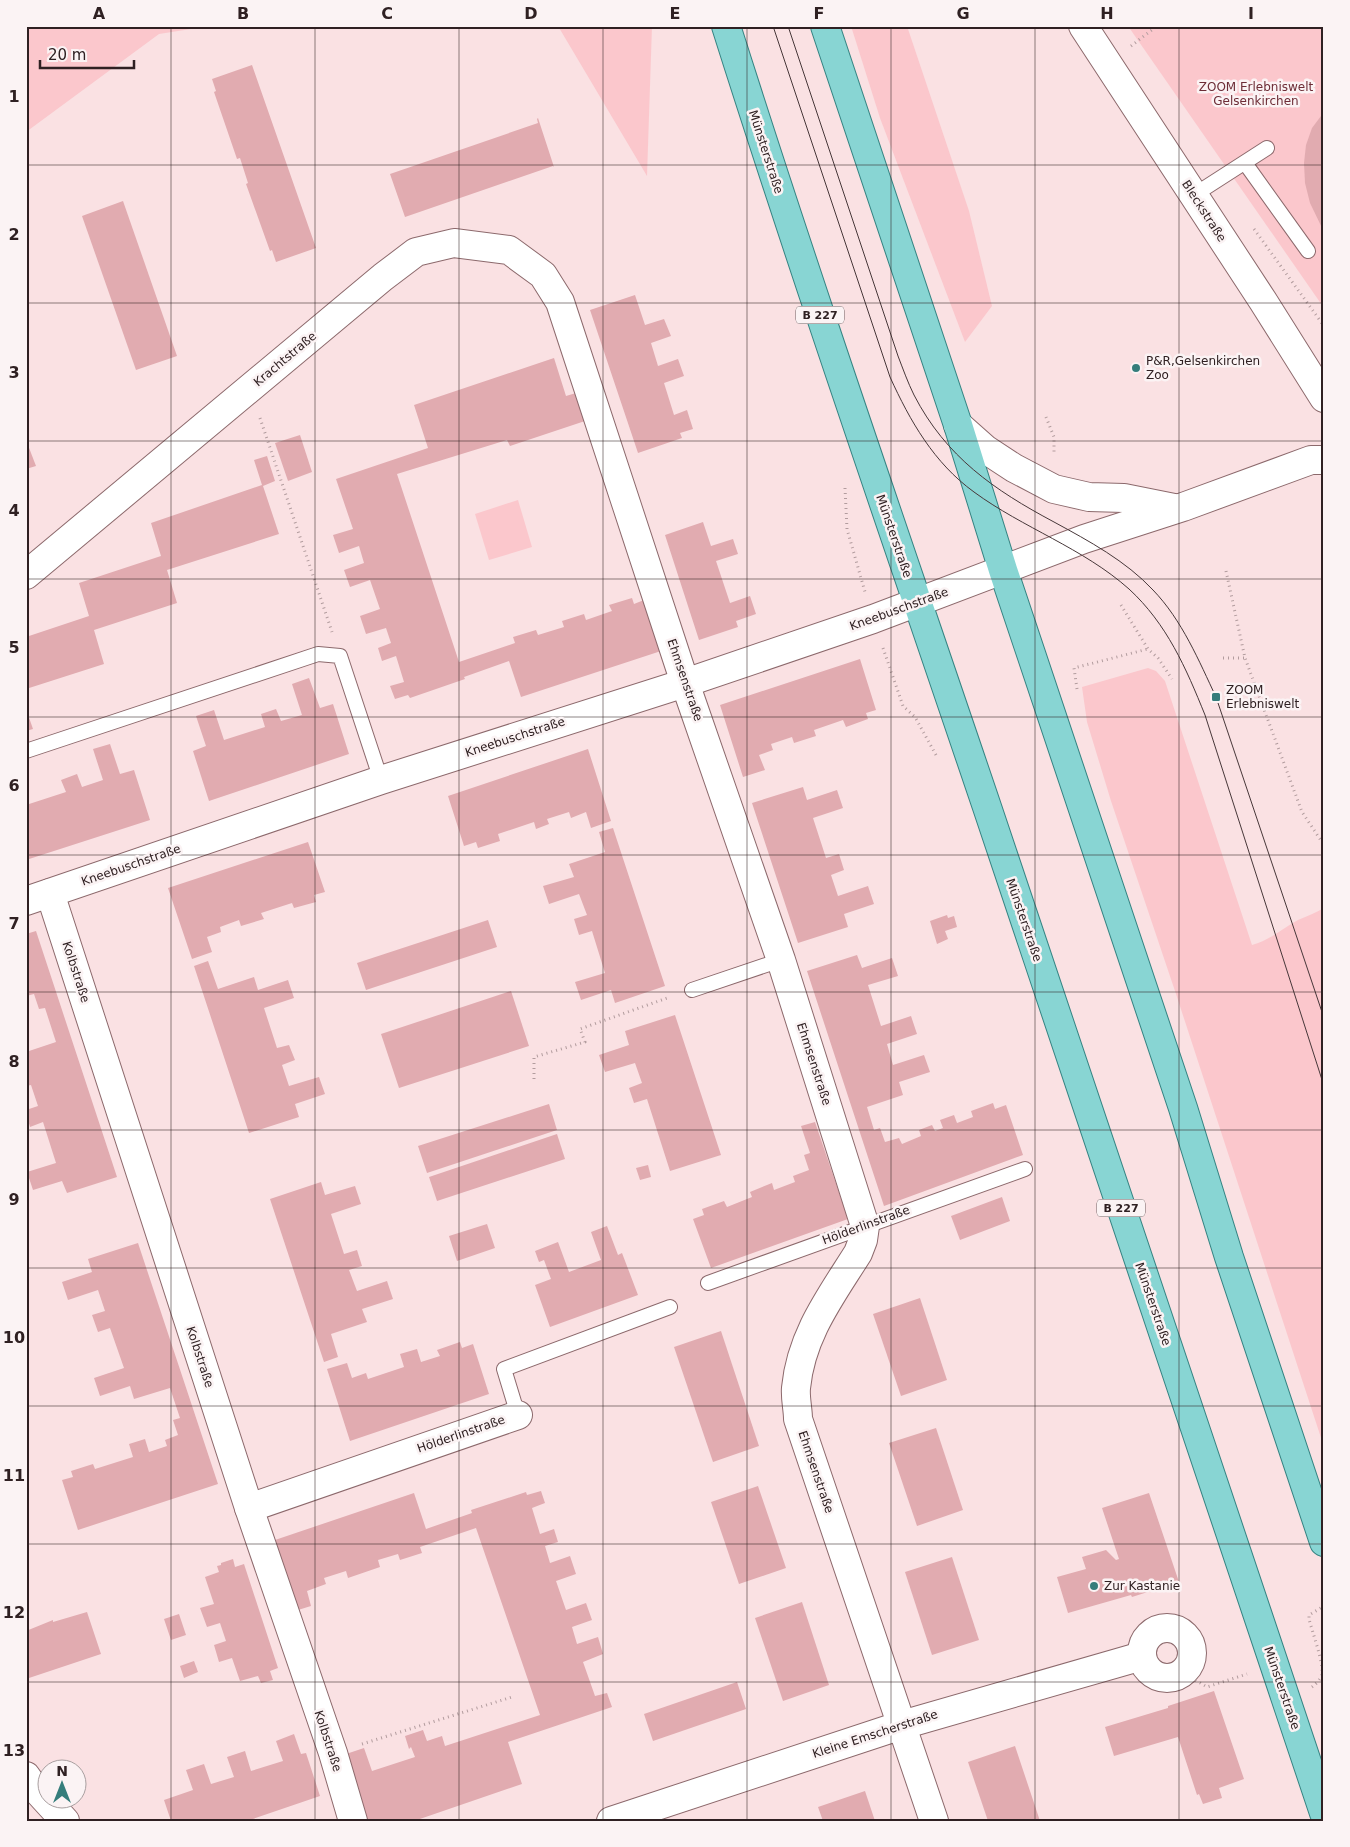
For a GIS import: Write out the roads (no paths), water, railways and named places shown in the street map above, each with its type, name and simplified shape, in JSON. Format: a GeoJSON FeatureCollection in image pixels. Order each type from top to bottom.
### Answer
{"type":"FeatureCollection","features":[{"type":"Feature","properties":{"kind":"main road","name":"Münsterstraße"},"geometry":{"type":"LineString","coordinates":[[726,26],[772,171],[1324,1813]]}},
{"type":"Feature","properties":{"kind":"main road"},"geometry":{"type":"LineString","coordinates":[[825,26],[958,425],[1003,570],[1183,1108],[1229,1257],[1324,1542]]}},
{"type":"Feature","properties":{"kind":"street","name":"Bleckstraße"},"geometry":{"type":"LineString","coordinates":[[1082,26],[1194,195],[1324,398]]}},
{"type":"Feature","properties":{"kind":"street","name":"Krachtstraße"},"geometry":{"type":"LineString","coordinates":[[26,575],[382,276],[416,252],[454,243],[509,250],[543,276],[560,302]]}},
{"type":"Feature","properties":{"kind":"street","name":"Ehmsenstraße"},"geometry":{"type":"LineString","coordinates":[[560,302],[685,683],[781,960],[864,1226],[863,1240],[858,1253],[811,1330],[801,1360],[796,1390],[798,1419],[934,1821]]}},
{"type":"Feature","properties":{"kind":"street"},"geometry":{"type":"LineString","coordinates":[[958,425],[985,450],[1054,489],[1089,497],[1124,498],[1178,509]]}},
{"type":"Feature","properties":{"kind":"street"},"geometry":{"type":"LineString","coordinates":[[1003,570],[1084,539],[1178,509],[1312,460],[1324,460]]}},
{"type":"Feature","properties":{"kind":"street","name":"Kneebuschstraße"},"geometry":{"type":"LineString","coordinates":[[38,897],[381,780],[685,683],[917,603],[1003,570]]}},
{"type":"Feature","properties":{"kind":"street","name":"Kolbstraße"},"geometry":{"type":"LineString","coordinates":[[38,897],[333,1753],[352,1821]]}},
{"type":"Feature","properties":{"kind":"street","name":"Hölderlinstraße"},"geometry":{"type":"LineString","coordinates":[[249,1508],[518,1415]]}},
{"type":"Feature","properties":{"kind":"street"},"geometry":{"type":"LineString","coordinates":[[1174,1629],[1187,1639],[1192,1655],[1190,1664],[1185,1670],[1178,1676],[1170,1678],[1163,1678],[1149,1670],[1142,1656],[1146,1641],[1151,1634],[1158,1630],[1174,1629]]}},
{"type":"Feature","properties":{"kind":"street","name":"Kleine Emscherstraße"},"geometry":{"type":"LineString","coordinates":[[611,1821],[902,1725],[1142,1656]]}},
{"type":"Feature","properties":{"kind":"street"},"geometry":{"type":"LineString","coordinates":[[26,1776],[65,1821]]}},
{"type":"Feature","properties":{"kind":"lane"},"geometry":{"type":"LineString","coordinates":[[1194,195],[1267,148]]}},
{"type":"Feature","properties":{"kind":"lane"},"geometry":{"type":"LineString","coordinates":[[1245,163],[1308,251]]}},
{"type":"Feature","properties":{"kind":"lane"},"geometry":{"type":"LineString","coordinates":[[26,751],[318,654],[340,656],[381,780]]}},
{"type":"Feature","properties":{"kind":"lane"},"geometry":{"type":"LineString","coordinates":[[692,990],[781,960]]}},
{"type":"Feature","properties":{"kind":"lane","name":"Hölderlinstraße"},"geometry":{"type":"LineString","coordinates":[[708,1283],[1025,1169]]}},
{"type":"Feature","properties":{"kind":"lane","name":"Hölderlinstraße"},"geometry":{"type":"LineString","coordinates":[[518,1415],[504,1369],[670,1307]]}},
{"type":"Feature","properties":{"kind":"tram line"},"geometry":{"type":"LineString","coordinates":[[773,26],[890,377],[924,440],[947,468],[974,492],[1012,517],[1073,550],[1129,589],[1165,632],[1183,664],[1205,715],[1324,1086]]}},
{"type":"Feature","properties":{"kind":"tram line"},"geometry":{"type":"LineString","coordinates":[[788,26],[898,356],[914,395],[941,436],[974,470],[1011,497],[1094,544],[1119,561],[1153,590],[1173,614],[1189,641],[1216,697],[1324,1018]]}},
{"type":"Feature","properties":{"kind":"place","name":"P&R,Gelsenkirchen Zoo"},"geometry":{"type":"Point","coordinates":[1136,368]}},
{"type":"Feature","properties":{"kind":"place","name":"ZOOM Erlebniswelt"},"geometry":{"type":"Point","coordinates":[1216,697]}},
{"type":"Feature","properties":{"kind":"place","name":"Zur Kastanie"},"geometry":{"type":"Point","coordinates":[1094,1586]}},
{"type":"Feature","properties":{"kind":"park label","name":"ZOOM Erlebniswelt Gelsenkirchen"},"geometry":{"type":"Point","coordinates":[1256,94]}}]}
